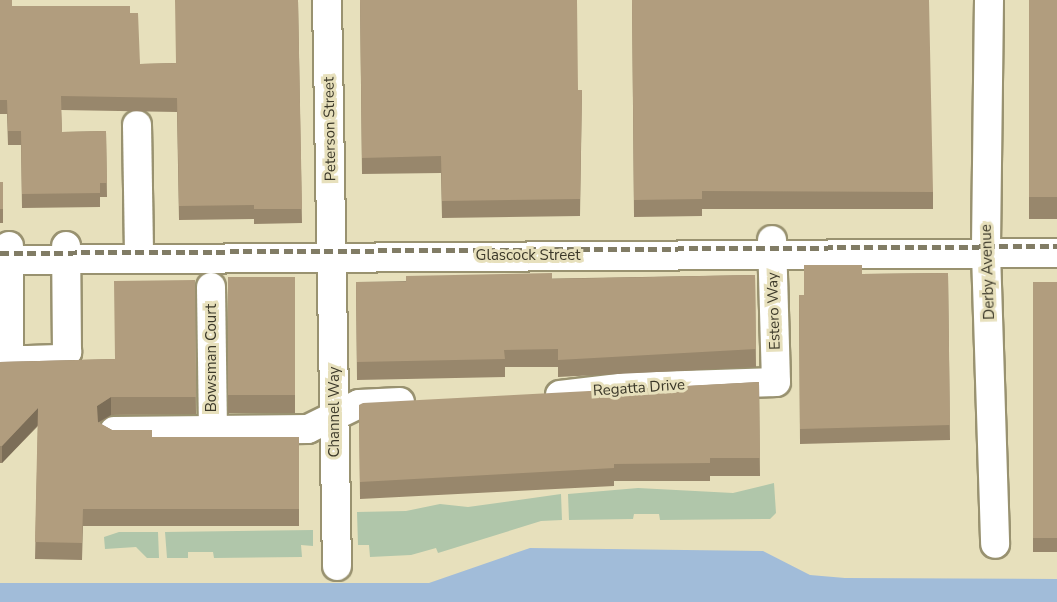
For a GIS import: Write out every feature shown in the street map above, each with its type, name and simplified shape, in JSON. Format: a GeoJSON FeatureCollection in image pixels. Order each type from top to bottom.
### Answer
{"type":"FeatureCollection","features":[{"type":"Feature","properties":{"kind":"street","name":"Peterson Street"},"geometry":{"type":"LineString","coordinates":[[327,0],[332,251]]}},
{"type":"Feature","properties":{"kind":"street","name":"Derby Avenue"},"geometry":{"type":"LineString","coordinates":[[989,0],[986,246],[995,535]]}},
{"type":"Feature","properties":{"kind":"street"},"geometry":{"type":"LineString","coordinates":[[137,125],[139,252]]}},
{"type":"Feature","properties":{"kind":"street","name":"Glascock Street"},"geometry":{"type":"LineString","coordinates":[[5,253],[986,246],[1057,239]]}},
{"type":"Feature","properties":{"kind":"street","name":"Glascock Street"},"geometry":{"type":"LineString","coordinates":[[986,246],[1057,254]]}},
{"type":"Feature","properties":{"kind":"street","name":"Estero Way"},"geometry":{"type":"LineString","coordinates":[[772,247],[776,382]]}},
{"type":"Feature","properties":{"kind":"street","name":"Channel Way"},"geometry":{"type":"LineString","coordinates":[[332,251],[337,566]]}},
{"type":"Feature","properties":{"kind":"street"},"geometry":{"type":"LineString","coordinates":[[5,253],[9,352],[16,360],[28,360],[59,359],[67,352],[66,253]]}},
{"type":"Feature","properties":{"kind":"street","name":"Bowsman Court"},"geometry":{"type":"LineString","coordinates":[[211,287],[213,430]]}},
{"type":"Feature","properties":{"kind":"street","name":"Regatta Drive"},"geometry":{"type":"LineString","coordinates":[[531,396],[626,387],[776,382]]}},
{"type":"Feature","properties":{"kind":"street"},"geometry":{"type":"LineString","coordinates":[[112,430],[308,429],[336,412],[359,404],[428,401]]}},
{"type":"Feature","properties":{"kind":"green space"},"geometry":{"type":"Polygon","coordinates":[[[774,483],[776,513],[770,519],[660,520],[659,514],[634,514],[633,519],[569,520],[568,494],[638,488],[733,493],[774,483]]]}},
{"type":"Feature","properties":{"kind":"green space"},"geometry":{"type":"Polygon","coordinates":[[[561,494],[562,520],[541,521],[438,553],[436,548],[411,555],[370,557],[369,545],[358,545],[357,512],[406,511],[440,504],[468,507],[561,494]]]}},
{"type":"Feature","properties":{"kind":"green space"},"geometry":{"type":"Polygon","coordinates":[[[313,530],[313,546],[301,545],[302,557],[214,558],[213,552],[188,552],[188,558],[167,558],[165,532],[313,530]]]}},
{"type":"Feature","properties":{"kind":"green space"},"geometry":{"type":"Polygon","coordinates":[[[119,532],[158,532],[159,558],[147,558],[136,547],[105,549],[104,537],[119,532]]]}},
{"type":"Feature","properties":{"kind":"water"},"geometry":{"type":"Polygon","coordinates":[[[530,548],[763,551],[810,575],[845,578],[1057,579],[1057,602],[0,602],[0,583],[429,583],[530,548]]]}},
{"type":"Feature","properties":{"kind":"building"},"geometry":{"type":"Polygon","coordinates":[[[0,0],[12,0],[12,6],[130,6],[130,13],[138,13],[140,64],[176,63],[175,0],[298,0],[302,209],[254,209],[254,205],[179,206],[177,98],[61,96],[62,132],[106,131],[107,183],[100,183],[100,193],[22,194],[21,131],[8,131],[7,100],[0,100],[0,0]]]}},
{"type":"Feature","properties":{"kind":"building"},"geometry":{"type":"Polygon","coordinates":[[[360,0],[577,0],[578,90],[582,90],[580,199],[442,201],[441,156],[362,158],[360,0]]]}},
{"type":"Feature","properties":{"kind":"building"},"geometry":{"type":"Polygon","coordinates":[[[632,0],[929,0],[933,192],[702,191],[702,199],[634,200],[632,0]]]}},
{"type":"Feature","properties":{"kind":"building"},"geometry":{"type":"Polygon","coordinates":[[[1029,0],[1057,0],[1057,197],[1029,197],[1029,0]]]}},
{"type":"Feature","properties":{"kind":"building"},"geometry":{"type":"Polygon","coordinates":[[[0,182],[3,182],[3,209],[0,209],[0,182]]]}},
{"type":"Feature","properties":{"kind":"building"},"geometry":{"type":"Polygon","coordinates":[[[804,265],[862,265],[862,274],[948,273],[950,425],[800,429],[799,295],[804,295],[804,265]]]}},
{"type":"Feature","properties":{"kind":"building"},"geometry":{"type":"Polygon","coordinates":[[[552,273],[552,279],[755,275],[756,349],[558,360],[558,349],[504,350],[505,359],[357,362],[356,282],[406,282],[406,276],[552,273]]]}},
{"type":"Feature","properties":{"kind":"building"},"geometry":{"type":"Polygon","coordinates":[[[228,277],[295,277],[295,395],[228,395],[228,277]]]}},
{"type":"Feature","properties":{"kind":"building"},"geometry":{"type":"Polygon","coordinates":[[[195,280],[196,397],[111,397],[97,406],[98,422],[112,430],[152,430],[152,437],[299,437],[299,509],[83,509],[82,543],[35,542],[38,408],[0,446],[0,362],[115,359],[114,281],[195,280]]]}},
{"type":"Feature","properties":{"kind":"building"},"geometry":{"type":"Polygon","coordinates":[[[1033,282],[1057,282],[1057,538],[1033,538],[1033,282]]]}},
{"type":"Feature","properties":{"kind":"building"},"geometry":{"type":"Polygon","coordinates":[[[759,382],[760,458],[710,458],[710,463],[614,464],[614,468],[360,482],[359,405],[363,403],[759,382]]]}},
{"type":"Feature","properties":{"kind":"railway"},"geometry":{"type":"LineString","coordinates":[[0,253],[1057,246]]}}]}
